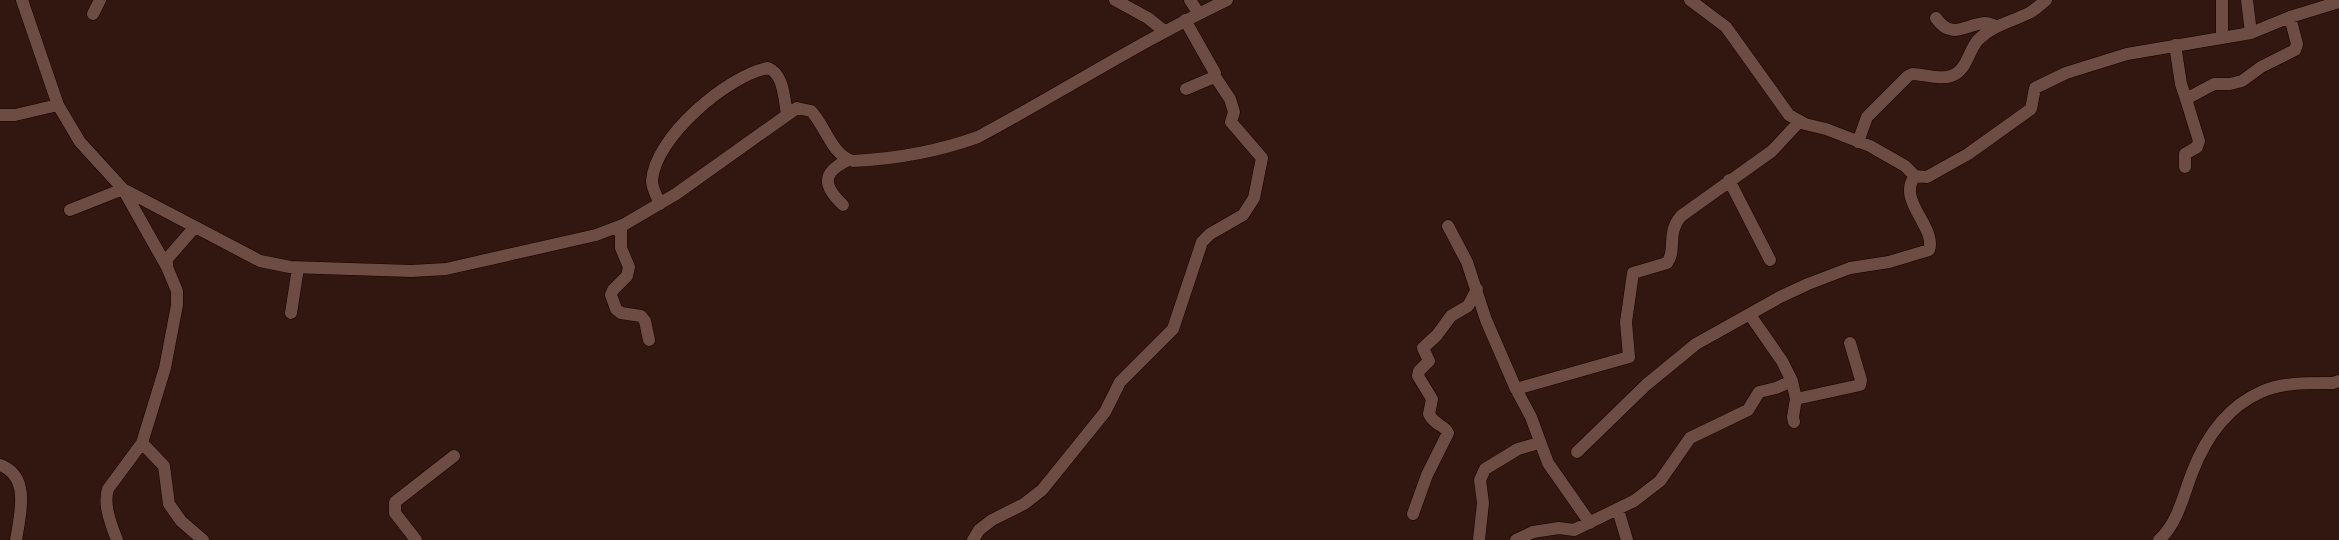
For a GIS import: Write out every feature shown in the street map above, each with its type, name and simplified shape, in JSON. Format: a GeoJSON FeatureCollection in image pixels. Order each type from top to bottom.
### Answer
{"type":"FeatureCollection","features":[{"type":"Feature","properties":{"kind":"street"},"geometry":{"type":"LineString","coordinates":[[22,0],[58,105],[80,142],[123,189],[167,266],[177,291],[177,305],[165,368],[142,443],[108,489],[106,495],[114,539]]}},
{"type":"Feature","properties":{"kind":"street"},"geometry":{"type":"LineString","coordinates":[[93,14],[100,0]]}},
{"type":"Feature","properties":{"kind":"street"},"geometry":{"type":"LineString","coordinates":[[1116,0],[1128,5],[1164,31]]}},
{"type":"Feature","properties":{"kind":"street"},"geometry":{"type":"LineString","coordinates":[[1190,0],[1199,14]]}},
{"type":"Feature","properties":{"kind":"street"},"geometry":{"type":"LineString","coordinates":[[843,205],[828,189],[827,177],[834,168],[848,160],[858,161],[928,152],[978,137],[1137,48],[1164,31],[1227,0]]}},
{"type":"Feature","properties":{"kind":"street"},"geometry":{"type":"LineString","coordinates":[[1690,0],[1726,27],[1789,115],[1814,127],[1826,129],[1858,142],[1905,166],[1915,176],[1927,177],[1968,154],[2031,109],[2035,88],[2066,72],[2113,58],[2175,45],[2251,33],[2290,17],[2339,2]]}},
{"type":"Feature","properties":{"kind":"street"},"geometry":{"type":"LineString","coordinates":[[1858,142],[1867,116],[1908,76],[1912,74],[1947,77],[1953,76],[1959,72],[1978,40],[1996,27],[2030,13],[2046,0]]}},
{"type":"Feature","properties":{"kind":"street"},"geometry":{"type":"LineString","coordinates":[[2222,0],[2222,38]]}},
{"type":"Feature","properties":{"kind":"street"},"geometry":{"type":"LineString","coordinates":[[2247,0],[2251,33]]}},
{"type":"Feature","properties":{"kind":"street"},"geometry":{"type":"LineString","coordinates":[[2186,99],[2214,84],[2230,84],[2242,81],[2261,67],[2295,50],[2297,44],[2290,17]]}},
{"type":"Feature","properties":{"kind":"street"},"geometry":{"type":"LineString","coordinates":[[1936,18],[1942,26],[1950,30],[1984,23],[1992,24],[1996,27]]}},
{"type":"Feature","properties":{"kind":"street"},"geometry":{"type":"LineString","coordinates":[[973,540],[979,530],[992,520],[1033,499],[1046,484],[1105,412],[1120,382],[1173,329],[1202,242],[1210,234],[1238,220],[1250,206],[1254,198],[1262,158],[1231,122],[1234,112],[1232,104],[1214,75],[1214,71],[1184,20]]}},
{"type":"Feature","properties":{"kind":"street"},"geometry":{"type":"LineString","coordinates":[[2175,45],[2181,84],[2199,141],[2197,147],[2184,154],[2185,167]]}},
{"type":"Feature","properties":{"kind":"street"},"geometry":{"type":"LineString","coordinates":[[660,204],[652,180],[657,163],[671,137],[688,117],[715,96],[744,77],[768,68],[776,73],[780,80],[787,114]]}},
{"type":"Feature","properties":{"kind":"street"},"geometry":{"type":"LineString","coordinates":[[1186,89],[1214,75]]}},
{"type":"Feature","properties":{"kind":"street"},"geometry":{"type":"LineString","coordinates":[[0,116],[16,115],[58,105]]}},
{"type":"Feature","properties":{"kind":"street"},"geometry":{"type":"LineString","coordinates":[[70,210],[123,189],[154,204],[194,228],[260,261],[298,268],[411,272],[446,269],[596,234],[621,226],[660,204],[704,176],[797,108],[811,111],[831,140],[848,160]]}},
{"type":"Feature","properties":{"kind":"street"},"geometry":{"type":"LineString","coordinates":[[1516,389],[1629,357],[1630,349],[1626,322],[1633,273],[1667,263],[1670,259],[1671,236],[1678,219],[1692,206],[1772,151],[1800,121]]}},
{"type":"Feature","properties":{"kind":"street"},"geometry":{"type":"LineString","coordinates":[[1577,452],[1679,357],[1696,344],[1780,297],[1850,268],[1890,262],[1929,250],[1930,244],[1926,230],[1915,208],[1910,190],[1911,181],[1915,176]]}},
{"type":"Feature","properties":{"kind":"street"},"geometry":{"type":"LineString","coordinates":[[1729,180],[1770,260]]}},
{"type":"Feature","properties":{"kind":"street"},"geometry":{"type":"LineString","coordinates":[[621,226],[621,248],[629,267],[627,276],[613,290],[611,295],[616,309],[621,313],[641,316],[646,321],[650,340]]}},
{"type":"Feature","properties":{"kind":"street"},"geometry":{"type":"LineString","coordinates":[[1448,226],[1467,262],[1486,320],[1516,389],[1531,417],[1539,443],[1548,463],[1590,523]]}},
{"type":"Feature","properties":{"kind":"street"},"geometry":{"type":"LineString","coordinates":[[167,266],[168,256],[194,228]]}},
{"type":"Feature","properties":{"kind":"street"},"geometry":{"type":"LineString","coordinates":[[291,312],[298,268]]}},
{"type":"Feature","properties":{"kind":"street"},"geometry":{"type":"LineString","coordinates":[[1413,514],[1427,475],[1448,432],[1445,427],[1438,426],[1430,416],[1429,411],[1432,399],[1418,376],[1420,371],[1429,361],[1423,348],[1437,335],[1451,316],[1468,306],[1477,289]]}},
{"type":"Feature","properties":{"kind":"street"},"geometry":{"type":"LineString","coordinates":[[1750,315],[1782,361],[1792,381],[1796,400],[1793,417],[1794,422]]}},
{"type":"Feature","properties":{"kind":"street"},"geometry":{"type":"LineString","coordinates":[[1796,400],[1860,385],[1861,380],[1850,343]]}},
{"type":"Feature","properties":{"kind":"street"},"geometry":{"type":"LineString","coordinates":[[1516,540],[1534,532],[1559,528],[1574,530],[1634,501],[1660,481],[1684,445],[1695,435],[1748,410],[1759,392],[1776,388],[1792,381]]}},
{"type":"Feature","properties":{"kind":"street"},"geometry":{"type":"LineString","coordinates":[[2159,540],[2173,523],[2201,450],[2220,422],[2228,414],[2262,392],[2284,386],[2333,383],[2339,381]]}},
{"type":"Feature","properties":{"kind":"street"},"geometry":{"type":"LineString","coordinates":[[142,443],[164,466],[169,504],[182,521],[203,540]]}},
{"type":"Feature","properties":{"kind":"street"},"geometry":{"type":"LineString","coordinates":[[1479,540],[1483,503],[1480,480],[1485,469],[1518,449],[1539,443]]}},
{"type":"Feature","properties":{"kind":"street"},"geometry":{"type":"LineString","coordinates":[[416,540],[395,513],[396,502],[454,456]]}},
{"type":"Feature","properties":{"kind":"street"},"geometry":{"type":"LineString","coordinates":[[0,465],[6,467],[17,477],[20,488],[21,503],[16,540]]}},
{"type":"Feature","properties":{"kind":"street"},"geometry":{"type":"LineString","coordinates":[[1618,510],[1627,540]]}}]}
